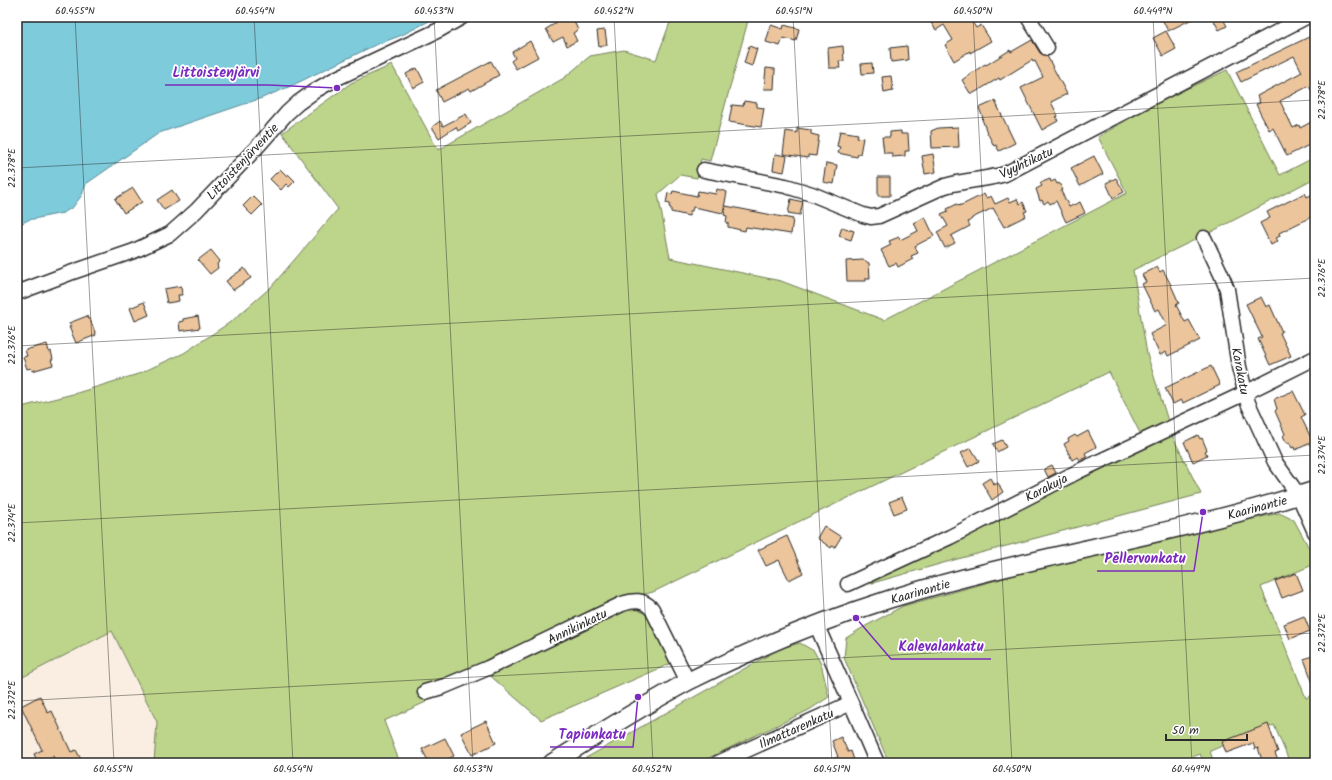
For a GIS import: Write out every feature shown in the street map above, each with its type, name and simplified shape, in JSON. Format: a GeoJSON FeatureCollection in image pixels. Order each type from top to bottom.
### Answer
{"type":"FeatureCollection","features":[{"type":"Feature","properties":{"kind":"main road","name":"Kaarinantie"},"geometry":{"type":"LineString","coordinates":[[552,763],[688,682],[745,654],[816,624],[892,599],[996,570],[1218,518],[1299,496],[1315,490]]}},
{"type":"Feature","properties":{"kind":"street","name":"Littoistenjärventie"},"geometry":{"type":"LineString","coordinates":[[17,294],[134,250],[170,234],[196,211],[298,103],[316,90],[337,78],[439,30],[462,17]]}},
{"type":"Feature","properties":{"kind":"street"},"geometry":{"type":"LineString","coordinates":[[1028,17],[1047,48]]}},
{"type":"Feature","properties":{"kind":"street","name":"Vyyhtikatu"},"geometry":{"type":"LineString","coordinates":[[704,170],[786,186],[812,194],[863,215],[871,217],[879,216],[945,186],[1005,174],[1306,17]]}},
{"type":"Feature","properties":{"kind":"street","name":"Karakatu"},"geometry":{"type":"LineString","coordinates":[[1204,238],[1227,289],[1239,367],[1251,413],[1274,462],[1299,496],[1315,532]]}},
{"type":"Feature","properties":{"kind":"street","name":"Karakuja"},"geometry":{"type":"LineString","coordinates":[[848,584],[950,537],[1079,471],[1245,393],[1315,358]]}},
{"type":"Feature","properties":{"kind":"street","name":"Annikinkatu"},"geometry":{"type":"LineString","coordinates":[[425,692],[445,686],[488,668],[622,604],[635,601],[642,601],[652,609],[688,682]]}},
{"type":"Feature","properties":{"kind":"street"},"geometry":{"type":"LineString","coordinates":[[816,624],[852,703],[877,763]]}},
{"type":"Feature","properties":{"kind":"street","name":"Ilmattarenkatu"},"geometry":{"type":"LineString","coordinates":[[718,763],[852,703]]}},
{"type":"Feature","properties":{"kind":"shaded area"},"geometry":{"type":"Polygon","coordinates":[[[112,631],[157,722],[154,763],[21,763],[17,754],[17,680],[112,631]]]}},
{"type":"Feature","properties":{"kind":"green space"},"geometry":{"type":"Polygon","coordinates":[[[672,17],[749,17],[710,161],[701,159],[697,178],[680,175],[658,194],[670,258],[781,281],[884,320],[1127,193],[1098,137],[1152,105],[1227,70],[1280,175],[1315,157],[1315,178],[1211,232],[1133,270],[1147,354],[1169,424],[1142,437],[1109,372],[653,592],[622,600],[482,665],[422,689],[426,702],[384,721],[400,763],[154,763],[157,722],[112,631],[17,680],[17,495],[21,492],[19,481],[17,480],[17,408],[77,393],[138,374],[184,353],[232,321],[271,287],[338,209],[282,133],[351,83],[392,65],[438,150],[564,78],[590,56],[624,50],[656,60],[672,17]]]}},
{"type":"Feature","properties":{"kind":"green space"},"geometry":{"type":"Polygon","coordinates":[[[1170,431],[1201,494],[862,586],[864,580],[1170,431]]]}},
{"type":"Feature","properties":{"kind":"green space"},"geometry":{"type":"Polygon","coordinates":[[[1279,513],[1294,520],[1315,559],[1315,564],[1261,587],[1306,698],[1315,694],[1315,763],[1290,763],[1274,725],[1210,751],[1214,763],[1204,763],[1200,754],[1179,763],[889,763],[844,658],[846,638],[903,606],[1051,565],[1279,513]]]}},
{"type":"Feature","properties":{"kind":"green space"},"geometry":{"type":"Polygon","coordinates":[[[627,609],[638,610],[647,615],[672,663],[541,720],[487,673],[627,609]]]}},
{"type":"Feature","properties":{"kind":"green space"},"geometry":{"type":"Polygon","coordinates":[[[800,643],[814,651],[821,664],[829,697],[809,710],[698,763],[577,763],[781,648],[800,643]]]}},
{"type":"Feature","properties":{"kind":"water"},"geometry":{"type":"Polygon","coordinates":[[[17,17],[437,17],[402,35],[373,46],[291,86],[262,98],[159,133],[86,184],[82,195],[73,207],[63,213],[28,220],[17,226],[17,17]]]}},
{"type":"Feature","properties":{"kind":"building"},"geometry":{"type":"Polygon","coordinates":[[[559,17],[572,17],[578,30],[573,33],[577,41],[567,46],[563,37],[553,42],[546,29],[556,23],[554,20],[559,17]]]}},
{"type":"Feature","properties":{"kind":"building"},"geometry":{"type":"Polygon","coordinates":[[[927,17],[969,17],[976,28],[981,25],[991,41],[954,61],[945,45],[953,40],[944,25],[936,30],[927,17]]]}},
{"type":"Feature","properties":{"kind":"building"},"geometry":{"type":"Polygon","coordinates":[[[1161,17],[1196,17],[1168,31],[1161,17]]]}},
{"type":"Feature","properties":{"kind":"building"},"geometry":{"type":"Polygon","coordinates":[[[1212,17],[1222,17],[1227,26],[1219,30],[1212,17]]]}},
{"type":"Feature","properties":{"kind":"building"},"geometry":{"type":"Polygon","coordinates":[[[771,25],[783,29],[784,25],[799,29],[796,41],[783,38],[780,46],[766,42],[771,25]]]}},
{"type":"Feature","properties":{"kind":"building"},"geometry":{"type":"Polygon","coordinates":[[[605,30],[607,45],[599,47],[597,31],[605,30]]]}},
{"type":"Feature","properties":{"kind":"building"},"geometry":{"type":"Polygon","coordinates":[[[1166,31],[1176,49],[1163,56],[1153,38],[1166,31]]]}},
{"type":"Feature","properties":{"kind":"building"},"geometry":{"type":"Polygon","coordinates":[[[1311,36],[1315,46],[1315,99],[1309,86],[1280,101],[1293,128],[1299,125],[1300,128],[1315,120],[1315,142],[1287,156],[1273,128],[1269,130],[1256,104],[1260,103],[1257,96],[1302,72],[1294,56],[1241,82],[1236,72],[1311,36]]]}},
{"type":"Feature","properties":{"kind":"building"},"geometry":{"type":"Polygon","coordinates":[[[1032,40],[1040,53],[1047,56],[1067,94],[1051,102],[1058,116],[1056,117],[1058,121],[1042,130],[1021,88],[1043,77],[1035,61],[1033,62],[1032,60],[1000,80],[999,78],[974,93],[970,93],[962,80],[985,64],[986,65],[1010,50],[1011,52],[1032,40]]]}},
{"type":"Feature","properties":{"kind":"building"},"geometry":{"type":"Polygon","coordinates":[[[530,41],[538,57],[516,69],[511,61],[515,58],[512,52],[530,41]]]}},
{"type":"Feature","properties":{"kind":"building"},"geometry":{"type":"Polygon","coordinates":[[[749,46],[757,49],[752,66],[744,63],[749,46]]]}},
{"type":"Feature","properties":{"kind":"building"},"geometry":{"type":"Polygon","coordinates":[[[843,46],[844,61],[839,61],[840,68],[829,68],[828,48],[843,46]]]}},
{"type":"Feature","properties":{"kind":"building"},"geometry":{"type":"Polygon","coordinates":[[[907,46],[908,60],[891,62],[890,48],[907,46]]]}},
{"type":"Feature","properties":{"kind":"building"},"geometry":{"type":"Polygon","coordinates":[[[491,61],[499,75],[471,91],[469,88],[442,102],[436,90],[491,61]]]}},
{"type":"Feature","properties":{"kind":"building"},"geometry":{"type":"Polygon","coordinates":[[[872,63],[873,73],[862,74],[861,64],[872,63]]]}},
{"type":"Feature","properties":{"kind":"building"},"geometry":{"type":"Polygon","coordinates":[[[417,68],[424,82],[413,88],[406,74],[417,68]]]}},
{"type":"Feature","properties":{"kind":"building"},"geometry":{"type":"Polygon","coordinates":[[[766,68],[775,69],[774,89],[764,89],[766,68]]]}},
{"type":"Feature","properties":{"kind":"building"},"geometry":{"type":"Polygon","coordinates":[[[891,76],[893,91],[884,93],[882,77],[891,76]]]}},
{"type":"Feature","properties":{"kind":"building"},"geometry":{"type":"Polygon","coordinates":[[[744,101],[757,103],[757,107],[764,108],[761,127],[729,122],[732,105],[743,106],[744,101]]]}},
{"type":"Feature","properties":{"kind":"building"},"geometry":{"type":"Polygon","coordinates":[[[995,101],[1015,143],[999,151],[996,145],[994,146],[986,130],[979,108],[995,101]]]}},
{"type":"Feature","properties":{"kind":"building"},"geometry":{"type":"Polygon","coordinates":[[[466,114],[471,123],[458,131],[456,127],[439,138],[432,127],[440,121],[443,126],[466,114]]]}},
{"type":"Feature","properties":{"kind":"building"},"geometry":{"type":"Polygon","coordinates":[[[958,127],[959,147],[932,148],[931,131],[938,128],[958,127]]]}},
{"type":"Feature","properties":{"kind":"building"},"geometry":{"type":"Polygon","coordinates":[[[797,128],[811,130],[811,134],[819,136],[816,156],[808,155],[808,158],[783,154],[786,131],[797,133],[797,128]]]}},
{"type":"Feature","properties":{"kind":"building"},"geometry":{"type":"Polygon","coordinates":[[[840,131],[858,134],[857,137],[863,138],[860,154],[858,154],[857,157],[838,153],[840,147],[837,146],[840,131]]]}},
{"type":"Feature","properties":{"kind":"building"},"geometry":{"type":"Polygon","coordinates":[[[901,131],[901,134],[908,134],[909,151],[905,151],[905,156],[892,157],[892,153],[884,153],[882,137],[890,137],[890,132],[901,131]]]}},
{"type":"Feature","properties":{"kind":"building"},"geometry":{"type":"Polygon","coordinates":[[[775,154],[787,156],[784,172],[773,170],[775,154]]]}},
{"type":"Feature","properties":{"kind":"building"},"geometry":{"type":"Polygon","coordinates":[[[933,154],[936,172],[925,174],[922,156],[933,154]]]}},
{"type":"Feature","properties":{"kind":"building"},"geometry":{"type":"Polygon","coordinates":[[[1094,156],[1103,174],[1080,186],[1071,168],[1094,156]]]}},
{"type":"Feature","properties":{"kind":"building"},"geometry":{"type":"Polygon","coordinates":[[[826,163],[837,165],[834,184],[823,182],[826,163]]]}},
{"type":"Feature","properties":{"kind":"building"},"geometry":{"type":"Polygon","coordinates":[[[280,169],[295,181],[289,187],[286,184],[281,190],[270,179],[280,169]]]}},
{"type":"Feature","properties":{"kind":"building"},"geometry":{"type":"Polygon","coordinates":[[[878,177],[890,177],[890,196],[878,196],[878,177]]]}},
{"type":"Feature","properties":{"kind":"building"},"geometry":{"type":"Polygon","coordinates":[[[1116,178],[1124,192],[1113,198],[1106,183],[1116,178]]]}},
{"type":"Feature","properties":{"kind":"building"},"geometry":{"type":"Polygon","coordinates":[[[1050,179],[1051,182],[1055,180],[1057,184],[1059,183],[1063,190],[1061,191],[1069,207],[1080,202],[1085,213],[1066,222],[1056,201],[1050,204],[1048,201],[1044,204],[1042,200],[1040,201],[1036,189],[1042,186],[1040,183],[1050,179]]]}},
{"type":"Feature","properties":{"kind":"building"},"geometry":{"type":"Polygon","coordinates":[[[133,188],[142,202],[124,213],[115,199],[133,188]]]}},
{"type":"Feature","properties":{"kind":"building"},"geometry":{"type":"Polygon","coordinates":[[[717,189],[727,192],[723,213],[693,207],[689,216],[671,212],[671,208],[669,207],[670,204],[666,203],[668,193],[672,194],[673,191],[697,196],[698,191],[716,194],[717,189]]]}},
{"type":"Feature","properties":{"kind":"building"},"geometry":{"type":"Polygon","coordinates":[[[172,190],[179,201],[164,210],[157,200],[172,190]]]}},
{"type":"Feature","properties":{"kind":"building"},"geometry":{"type":"Polygon","coordinates":[[[1305,193],[1307,197],[1315,193],[1315,215],[1279,233],[1280,236],[1276,238],[1278,241],[1271,245],[1260,223],[1270,218],[1267,212],[1305,193]]]}},
{"type":"Feature","properties":{"kind":"building"},"geometry":{"type":"Polygon","coordinates":[[[984,194],[986,198],[991,196],[995,204],[1008,198],[1010,202],[1017,199],[1020,204],[1023,202],[1027,211],[1024,212],[1026,216],[1004,227],[993,208],[972,218],[968,222],[970,226],[951,236],[955,243],[945,248],[937,232],[948,226],[941,214],[957,204],[958,206],[964,204],[984,194]]]}},
{"type":"Feature","properties":{"kind":"building"},"geometry":{"type":"Polygon","coordinates":[[[253,196],[262,205],[252,215],[243,206],[253,196]]]}},
{"type":"Feature","properties":{"kind":"building"},"geometry":{"type":"Polygon","coordinates":[[[791,199],[803,202],[800,215],[788,213],[791,199]]]}},
{"type":"Feature","properties":{"kind":"building"},"geometry":{"type":"Polygon","coordinates":[[[726,206],[793,219],[791,234],[746,227],[745,231],[728,227],[728,223],[726,223],[727,216],[724,215],[726,206]]]}},
{"type":"Feature","properties":{"kind":"building"},"geometry":{"type":"Polygon","coordinates":[[[925,217],[934,236],[915,246],[918,253],[911,256],[913,259],[898,267],[896,263],[889,266],[881,250],[891,245],[889,241],[899,237],[900,240],[918,231],[914,223],[925,217]]]}},
{"type":"Feature","properties":{"kind":"building"},"geometry":{"type":"Polygon","coordinates":[[[842,227],[854,231],[851,240],[839,236],[842,227]]]}},
{"type":"Feature","properties":{"kind":"building"},"geometry":{"type":"Polygon","coordinates":[[[211,250],[220,261],[217,264],[218,268],[210,274],[198,260],[211,250]]]}},
{"type":"Feature","properties":{"kind":"building"},"geometry":{"type":"Polygon","coordinates":[[[863,260],[869,263],[870,278],[866,278],[866,281],[847,281],[846,261],[863,260]]]}},
{"type":"Feature","properties":{"kind":"building"},"geometry":{"type":"Polygon","coordinates":[[[1157,267],[1160,272],[1163,270],[1170,283],[1179,303],[1176,305],[1185,322],[1189,320],[1200,340],[1168,356],[1166,352],[1160,355],[1150,334],[1167,325],[1159,309],[1155,311],[1142,284],[1146,282],[1142,275],[1157,267]]]}},
{"type":"Feature","properties":{"kind":"building"},"geometry":{"type":"Polygon","coordinates":[[[244,268],[251,278],[233,290],[226,281],[244,268]]]}},
{"type":"Feature","properties":{"kind":"building"},"geometry":{"type":"Polygon","coordinates":[[[181,286],[182,295],[178,295],[179,301],[167,303],[164,289],[181,286]]]}},
{"type":"Feature","properties":{"kind":"building"},"geometry":{"type":"Polygon","coordinates":[[[1261,297],[1266,307],[1270,305],[1282,332],[1280,333],[1291,356],[1270,365],[1258,339],[1262,337],[1246,304],[1261,297]]]}},
{"type":"Feature","properties":{"kind":"building"},"geometry":{"type":"Polygon","coordinates":[[[144,302],[149,315],[135,321],[130,308],[144,302]]]}},
{"type":"Feature","properties":{"kind":"building"},"geometry":{"type":"Polygon","coordinates":[[[87,316],[89,320],[90,319],[96,335],[76,343],[69,327],[71,327],[69,323],[87,316]]]}},
{"type":"Feature","properties":{"kind":"building"},"geometry":{"type":"Polygon","coordinates":[[[198,316],[200,328],[180,331],[179,322],[183,321],[183,319],[198,316]]]}},
{"type":"Feature","properties":{"kind":"building"},"geometry":{"type":"Polygon","coordinates":[[[47,344],[49,352],[51,351],[53,359],[51,360],[53,365],[32,371],[31,368],[27,369],[23,357],[27,356],[25,350],[47,344]]]}},
{"type":"Feature","properties":{"kind":"building"},"geometry":{"type":"Polygon","coordinates":[[[1211,366],[1220,385],[1183,403],[1181,400],[1173,404],[1165,388],[1211,366]]]}},
{"type":"Feature","properties":{"kind":"building"},"geometry":{"type":"Polygon","coordinates":[[[1293,391],[1305,415],[1301,417],[1313,442],[1295,450],[1289,442],[1287,443],[1283,436],[1285,434],[1275,411],[1277,409],[1274,399],[1293,391]]]}},
{"type":"Feature","properties":{"kind":"building"},"geometry":{"type":"Polygon","coordinates":[[[1088,431],[1096,447],[1085,453],[1087,457],[1080,460],[1078,457],[1072,460],[1064,444],[1069,441],[1068,439],[1075,435],[1077,437],[1088,431]]]}},
{"type":"Feature","properties":{"kind":"building"},"geometry":{"type":"Polygon","coordinates":[[[1198,435],[1200,439],[1202,438],[1207,450],[1205,451],[1207,455],[1193,462],[1184,442],[1198,435]]]}},
{"type":"Feature","properties":{"kind":"building"},"geometry":{"type":"Polygon","coordinates":[[[1002,440],[1006,447],[997,452],[993,444],[1002,440]]]}},
{"type":"Feature","properties":{"kind":"building"},"geometry":{"type":"Polygon","coordinates":[[[971,448],[979,461],[968,467],[961,453],[971,448]]]}},
{"type":"Feature","properties":{"kind":"building"},"geometry":{"type":"Polygon","coordinates":[[[1052,465],[1056,473],[1048,477],[1044,469],[1052,465]]]}},
{"type":"Feature","properties":{"kind":"building"},"geometry":{"type":"Polygon","coordinates":[[[990,478],[994,485],[998,483],[1003,492],[992,500],[982,483],[990,478]]]}},
{"type":"Feature","properties":{"kind":"building"},"geometry":{"type":"Polygon","coordinates":[[[902,497],[907,509],[894,514],[889,502],[902,497]]]}},
{"type":"Feature","properties":{"kind":"building"},"geometry":{"type":"Polygon","coordinates":[[[824,526],[841,537],[835,547],[832,546],[831,548],[817,538],[824,526]]]}},
{"type":"Feature","properties":{"kind":"building"},"geometry":{"type":"Polygon","coordinates":[[[787,536],[803,573],[789,580],[779,560],[766,566],[758,550],[787,536]]]}},
{"type":"Feature","properties":{"kind":"building"},"geometry":{"type":"Polygon","coordinates":[[[1296,573],[1303,590],[1282,598],[1275,581],[1296,573]]]}},
{"type":"Feature","properties":{"kind":"building"},"geometry":{"type":"Polygon","coordinates":[[[1304,616],[1310,631],[1290,639],[1284,624],[1304,616]]]}},
{"type":"Feature","properties":{"kind":"building"},"geometry":{"type":"Polygon","coordinates":[[[1315,655],[1315,686],[1314,686],[1304,659],[1315,655]]]}},
{"type":"Feature","properties":{"kind":"building"},"geometry":{"type":"Polygon","coordinates":[[[40,696],[48,713],[52,711],[71,752],[76,750],[83,763],[56,763],[53,756],[38,763],[34,754],[42,750],[21,706],[40,696]]]}},
{"type":"Feature","properties":{"kind":"building"},"geometry":{"type":"Polygon","coordinates":[[[486,721],[496,743],[472,755],[461,733],[486,721]]]}},
{"type":"Feature","properties":{"kind":"building"},"geometry":{"type":"Polygon","coordinates":[[[1268,724],[1278,752],[1275,753],[1279,763],[1263,763],[1258,748],[1255,749],[1253,743],[1226,753],[1222,742],[1268,724]]]}},
{"type":"Feature","properties":{"kind":"building"},"geometry":{"type":"Polygon","coordinates":[[[841,737],[848,752],[851,751],[855,763],[823,763],[838,757],[832,741],[841,737]]]}},
{"type":"Feature","properties":{"kind":"building"},"geometry":{"type":"Polygon","coordinates":[[[445,738],[454,756],[440,763],[429,763],[422,749],[445,738]]]}},
{"type":"Feature","properties":{"kind":"place","name":"Littoistenjärvi"},"geometry":{"type":"Point","coordinates":[337,88]}},
{"type":"Feature","properties":{"kind":"place","name":"Pellervonkatu"},"geometry":{"type":"Point","coordinates":[1203,512]}},
{"type":"Feature","properties":{"kind":"place","name":"Kalevalankatu"},"geometry":{"type":"Point","coordinates":[856,618]}},
{"type":"Feature","properties":{"kind":"place","name":"Tapionkatu"},"geometry":{"type":"Point","coordinates":[638,697]}}]}
